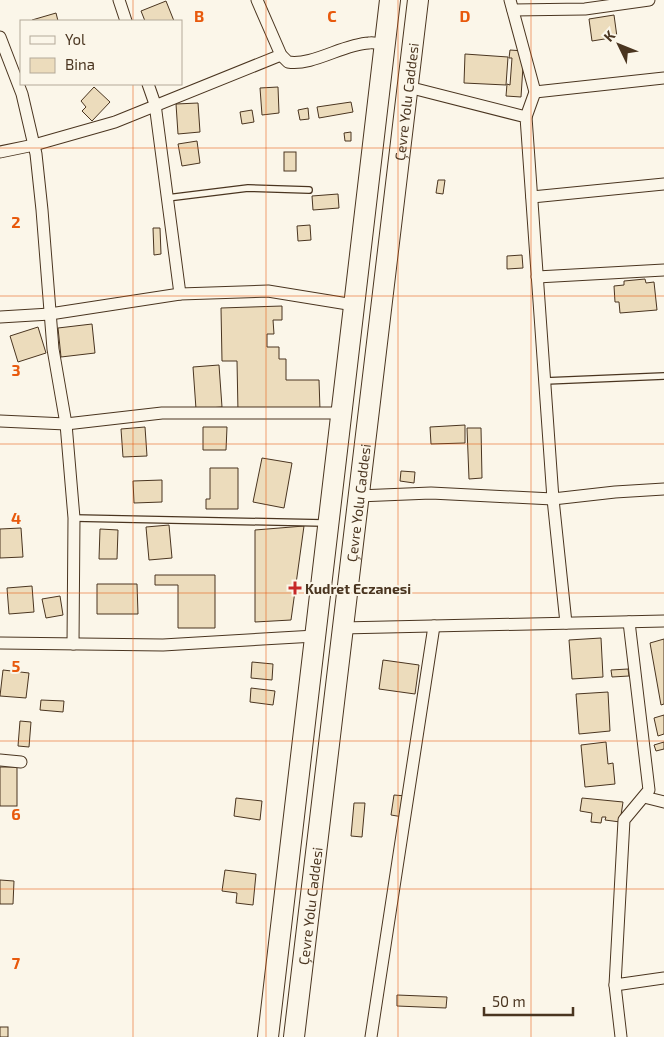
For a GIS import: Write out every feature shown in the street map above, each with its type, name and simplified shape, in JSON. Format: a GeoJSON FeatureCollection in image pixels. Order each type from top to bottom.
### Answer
{"type":"FeatureCollection","features":[{"type":"Feature","properties":{"kind":"highway","name":"Çevre Yolu Caddesi"},"geometry":{"type":"LineString","coordinates":[[268,1037],[390,0]]}},
{"type":"Feature","properties":{"kind":"highway","name":"Çevre Yolu Caddesi"},"geometry":{"type":"LineString","coordinates":[[294,1037],[418,0]]}},
{"type":"Feature","properties":{"kind":"street"},"geometry":{"type":"LineString","coordinates":[[119,0],[126,20]]}},
{"type":"Feature","properties":{"kind":"street"},"geometry":{"type":"LineString","coordinates":[[257,0],[281,55],[288,62],[302,62],[371,42],[385,45]]}},
{"type":"Feature","properties":{"kind":"street"},"geometry":{"type":"LineString","coordinates":[[566,623],[554,499],[526,117],[535,92],[512,5],[585,9],[649,0]]}},
{"type":"Feature","properties":{"kind":"street"},"geometry":{"type":"LineString","coordinates":[[0,37],[22,94],[34,145],[42,210],[53,349],[66,424],[74,518],[74,644]]}},
{"type":"Feature","properties":{"kind":"street"},"geometry":{"type":"LineString","coordinates":[[0,152],[34,145],[115,122],[281,55]]}},
{"type":"Feature","properties":{"kind":"street"},"geometry":{"type":"LineString","coordinates":[[535,92],[664,78]]}},
{"type":"Feature","properties":{"kind":"street"},"geometry":{"type":"LineString","coordinates":[[148,85],[156,106],[180,294]]}},
{"type":"Feature","properties":{"kind":"street"},"geometry":{"type":"LineString","coordinates":[[408,87],[526,117]]}},
{"type":"Feature","properties":{"kind":"street"},"geometry":{"type":"LineString","coordinates":[[532,197],[664,184]]}},
{"type":"Feature","properties":{"kind":"street"},"geometry":{"type":"LineString","coordinates":[[537,277],[664,270]]}},
{"type":"Feature","properties":{"kind":"street"},"geometry":{"type":"LineString","coordinates":[[0,317],[50,314],[180,294],[268,291],[354,305]]}},
{"type":"Feature","properties":{"kind":"street"},"geometry":{"type":"LineString","coordinates":[[0,420],[66,424],[162,413],[342,413]]}},
{"type":"Feature","properties":{"kind":"street"},"geometry":{"type":"LineString","coordinates":[[358,496],[431,493],[554,499],[664,489]]}},
{"type":"Feature","properties":{"kind":"street"},"geometry":{"type":"LineString","coordinates":[[342,628],[664,621]]}},
{"type":"Feature","properties":{"kind":"street"},"geometry":{"type":"LineString","coordinates":[[620,1037],[615,985],[624,820],[649,790],[628,622]]}},
{"type":"Feature","properties":{"kind":"street"},"geometry":{"type":"LineString","coordinates":[[371,1037],[434,626]]}},
{"type":"Feature","properties":{"kind":"street"},"geometry":{"type":"LineString","coordinates":[[0,643],[163,645],[315,636]]}},
{"type":"Feature","properties":{"kind":"street"},"geometry":{"type":"LineString","coordinates":[[0,760],[21,762]]}},
{"type":"Feature","properties":{"kind":"street"},"geometry":{"type":"LineString","coordinates":[[644,798],[664,802]]}},
{"type":"Feature","properties":{"kind":"street"},"geometry":{"type":"LineString","coordinates":[[615,985],[664,978]]}},
{"type":"Feature","properties":{"kind":"lane"},"geometry":{"type":"LineString","coordinates":[[167,198],[248,188],[309,190]]}},
{"type":"Feature","properties":{"kind":"lane"},"geometry":{"type":"LineString","coordinates":[[545,381],[664,376]]}},
{"type":"Feature","properties":{"kind":"lane"},"geometry":{"type":"LineString","coordinates":[[74,518],[329,523]]}},
{"type":"Feature","properties":{"kind":"building"},"geometry":{"type":"Polygon","coordinates":[[[166,1],[174,20],[145,20],[141,11],[166,1]]]}},
{"type":"Feature","properties":{"kind":"building"},"geometry":{"type":"Polygon","coordinates":[[[56,13],[58,20],[32,20],[56,13]]]}},
{"type":"Feature","properties":{"kind":"building"},"geometry":{"type":"Polygon","coordinates":[[[614,15],[617,37],[592,41],[589,19],[614,15]]]}},
{"type":"Feature","properties":{"kind":"building"},"geometry":{"type":"Polygon","coordinates":[[[510,50],[524,51],[521,97],[506,96],[507,84],[510,85],[512,58],[509,58],[510,50]]]}},
{"type":"Feature","properties":{"kind":"building"},"geometry":{"type":"Polygon","coordinates":[[[465,54],[508,57],[506,85],[464,83],[465,54]]]}},
{"type":"Feature","properties":{"kind":"building"},"geometry":{"type":"Polygon","coordinates":[[[94,87],[110,102],[92,121],[82,111],[86,107],[81,101],[94,87]]]}},
{"type":"Feature","properties":{"kind":"building"},"geometry":{"type":"Polygon","coordinates":[[[278,87],[279,113],[262,115],[260,88],[278,87]]]}},
{"type":"Feature","properties":{"kind":"building"},"geometry":{"type":"Polygon","coordinates":[[[351,102],[353,112],[319,118],[317,107],[351,102]]]}},
{"type":"Feature","properties":{"kind":"building"},"geometry":{"type":"Polygon","coordinates":[[[198,103],[200,132],[178,134],[176,104],[198,103]]]}},
{"type":"Feature","properties":{"kind":"building"},"geometry":{"type":"Polygon","coordinates":[[[308,108],[309,119],[300,120],[298,110],[308,108]]]}},
{"type":"Feature","properties":{"kind":"building"},"geometry":{"type":"Polygon","coordinates":[[[252,110],[254,122],[242,124],[240,112],[252,110]]]}},
{"type":"Feature","properties":{"kind":"building"},"geometry":{"type":"Polygon","coordinates":[[[351,132],[351,141],[345,141],[344,133],[351,132]]]}},
{"type":"Feature","properties":{"kind":"building"},"geometry":{"type":"Polygon","coordinates":[[[197,141],[200,163],[182,166],[178,144],[197,141]]]}},
{"type":"Feature","properties":{"kind":"building"},"geometry":{"type":"Polygon","coordinates":[[[284,152],[296,152],[296,171],[284,171],[284,152]]]}},
{"type":"Feature","properties":{"kind":"building"},"geometry":{"type":"Polygon","coordinates":[[[438,180],[445,180],[443,194],[436,193],[438,180]]]}},
{"type":"Feature","properties":{"kind":"building"},"geometry":{"type":"Polygon","coordinates":[[[338,194],[339,208],[313,210],[312,196],[338,194]]]}},
{"type":"Feature","properties":{"kind":"building"},"geometry":{"type":"Polygon","coordinates":[[[310,225],[311,240],[298,241],[297,226],[310,225]]]}},
{"type":"Feature","properties":{"kind":"building"},"geometry":{"type":"Polygon","coordinates":[[[153,228],[160,228],[161,254],[154,255],[153,228]]]}},
{"type":"Feature","properties":{"kind":"building"},"geometry":{"type":"Polygon","coordinates":[[[522,255],[523,268],[507,269],[507,256],[522,255]]]}},
{"type":"Feature","properties":{"kind":"building"},"geometry":{"type":"Polygon","coordinates":[[[645,279],[646,283],[654,282],[657,310],[620,313],[619,302],[615,302],[614,286],[624,285],[624,281],[645,279]]]}},
{"type":"Feature","properties":{"kind":"building"},"geometry":{"type":"Polygon","coordinates":[[[282,306],[282,320],[273,320],[274,334],[267,334],[267,347],[279,347],[279,359],[286,359],[286,380],[319,380],[320,410],[238,412],[237,361],[222,361],[221,308],[282,306]]]}},
{"type":"Feature","properties":{"kind":"building"},"geometry":{"type":"Polygon","coordinates":[[[92,324],[95,353],[61,357],[58,328],[92,324]]]}},
{"type":"Feature","properties":{"kind":"building"},"geometry":{"type":"Polygon","coordinates":[[[38,327],[46,353],[18,362],[10,336],[38,327]]]}},
{"type":"Feature","properties":{"kind":"building"},"geometry":{"type":"Polygon","coordinates":[[[219,365],[222,407],[196,409],[193,367],[219,365]]]}},
{"type":"Feature","properties":{"kind":"building"},"geometry":{"type":"Polygon","coordinates":[[[465,425],[465,443],[431,444],[430,427],[465,425]]]}},
{"type":"Feature","properties":{"kind":"building"},"geometry":{"type":"Polygon","coordinates":[[[145,427],[147,456],[123,457],[121,429],[145,427]]]}},
{"type":"Feature","properties":{"kind":"building"},"geometry":{"type":"Polygon","coordinates":[[[203,427],[227,427],[226,450],[203,450],[203,427]]]}},
{"type":"Feature","properties":{"kind":"building"},"geometry":{"type":"Polygon","coordinates":[[[467,428],[481,428],[482,478],[469,479],[467,428]]]}},
{"type":"Feature","properties":{"kind":"building"},"geometry":{"type":"Polygon","coordinates":[[[262,458],[292,463],[284,508],[253,502],[262,458]]]}},
{"type":"Feature","properties":{"kind":"building"},"geometry":{"type":"Polygon","coordinates":[[[210,468],[238,468],[238,509],[206,509],[206,499],[210,499],[210,468]]]}},
{"type":"Feature","properties":{"kind":"building"},"geometry":{"type":"Polygon","coordinates":[[[401,471],[415,472],[414,483],[400,481],[401,471]]]}},
{"type":"Feature","properties":{"kind":"building"},"geometry":{"type":"Polygon","coordinates":[[[162,480],[162,502],[134,503],[133,481],[162,480]]]}},
{"type":"Feature","properties":{"kind":"building"},"geometry":{"type":"Polygon","coordinates":[[[169,525],[172,558],[149,560],[146,527],[169,525]]]}},
{"type":"Feature","properties":{"kind":"building"},"geometry":{"type":"Polygon","coordinates":[[[304,526],[291,620],[255,622],[255,530],[304,526]]]}},
{"type":"Feature","properties":{"kind":"building"},"geometry":{"type":"Polygon","coordinates":[[[21,528],[23,557],[0,558],[0,529],[21,528]]]}},
{"type":"Feature","properties":{"kind":"building"},"geometry":{"type":"Polygon","coordinates":[[[100,529],[118,530],[117,559],[99,559],[100,529]]]}},
{"type":"Feature","properties":{"kind":"building"},"geometry":{"type":"Polygon","coordinates":[[[155,575],[215,575],[215,628],[178,628],[178,585],[155,585],[155,575]]]}},
{"type":"Feature","properties":{"kind":"building"},"geometry":{"type":"Polygon","coordinates":[[[97,584],[137,584],[138,614],[97,614],[97,584]]]}},
{"type":"Feature","properties":{"kind":"building"},"geometry":{"type":"Polygon","coordinates":[[[32,586],[34,612],[9,614],[7,588],[32,586]]]}},
{"type":"Feature","properties":{"kind":"building"},"geometry":{"type":"Polygon","coordinates":[[[60,596],[63,615],[46,618],[42,599],[60,596]]]}},
{"type":"Feature","properties":{"kind":"building"},"geometry":{"type":"Polygon","coordinates":[[[601,638],[603,677],[572,679],[569,640],[601,638]]]}},
{"type":"Feature","properties":{"kind":"building"},"geometry":{"type":"Polygon","coordinates":[[[664,639],[664,704],[661,705],[650,643],[664,639]]]}},
{"type":"Feature","properties":{"kind":"building"},"geometry":{"type":"Polygon","coordinates":[[[383,660],[419,665],[415,694],[379,689],[383,660]]]}},
{"type":"Feature","properties":{"kind":"building"},"geometry":{"type":"Polygon","coordinates":[[[252,662],[273,664],[272,680],[251,678],[252,662]]]}},
{"type":"Feature","properties":{"kind":"building"},"geometry":{"type":"Polygon","coordinates":[[[628,669],[629,676],[612,677],[611,670],[628,669]]]}},
{"type":"Feature","properties":{"kind":"building"},"geometry":{"type":"Polygon","coordinates":[[[3,670],[29,673],[26,698],[0,696],[3,670]]]}},
{"type":"Feature","properties":{"kind":"building"},"geometry":{"type":"Polygon","coordinates":[[[251,688],[275,691],[273,705],[250,702],[251,688]]]}},
{"type":"Feature","properties":{"kind":"building"},"geometry":{"type":"Polygon","coordinates":[[[608,692],[610,731],[579,734],[576,694],[608,692]]]}},
{"type":"Feature","properties":{"kind":"building"},"geometry":{"type":"Polygon","coordinates":[[[41,700],[64,701],[63,712],[40,710],[41,700]]]}},
{"type":"Feature","properties":{"kind":"building"},"geometry":{"type":"Polygon","coordinates":[[[664,715],[664,734],[658,736],[654,718],[664,715]]]}},
{"type":"Feature","properties":{"kind":"building"},"geometry":{"type":"Polygon","coordinates":[[[20,721],[31,722],[29,747],[18,746],[20,721]]]}},
{"type":"Feature","properties":{"kind":"building"},"geometry":{"type":"Polygon","coordinates":[[[606,742],[608,764],[613,763],[615,784],[585,787],[581,745],[606,742]]]}},
{"type":"Feature","properties":{"kind":"building"},"geometry":{"type":"Polygon","coordinates":[[[664,742],[664,749],[656,751],[654,745],[664,742]]]}},
{"type":"Feature","properties":{"kind":"building"},"geometry":{"type":"Polygon","coordinates":[[[0,767],[17,767],[17,806],[0,806],[0,767]]]}},
{"type":"Feature","properties":{"kind":"building"},"geometry":{"type":"Polygon","coordinates":[[[394,795],[406,796],[403,817],[391,815],[394,795]]]}},
{"type":"Feature","properties":{"kind":"building"},"geometry":{"type":"Polygon","coordinates":[[[236,798],[262,801],[260,820],[234,816],[236,798]]]}},
{"type":"Feature","properties":{"kind":"building"},"geometry":{"type":"Polygon","coordinates":[[[582,798],[623,802],[620,822],[605,820],[606,817],[602,817],[601,823],[591,822],[592,813],[580,811],[582,798]]]}},
{"type":"Feature","properties":{"kind":"building"},"geometry":{"type":"Polygon","coordinates":[[[354,803],[365,803],[362,837],[351,836],[354,803]]]}},
{"type":"Feature","properties":{"kind":"building"},"geometry":{"type":"Polygon","coordinates":[[[225,870],[256,874],[253,905],[236,903],[237,893],[222,891],[225,870]]]}},
{"type":"Feature","properties":{"kind":"building"},"geometry":{"type":"Polygon","coordinates":[[[0,880],[14,881],[13,904],[0,904],[0,880]]]}},
{"type":"Feature","properties":{"kind":"building"},"geometry":{"type":"Polygon","coordinates":[[[397,995],[447,997],[446,1008],[397,1006],[397,995]]]}},
{"type":"Feature","properties":{"kind":"building"},"geometry":{"type":"Polygon","coordinates":[[[0,1027],[8,1027],[8,1037],[0,1037],[0,1027]]]}},
{"type":"Feature","properties":{"kind":"place","name":"Kudret Eczanesi"},"geometry":{"type":"Point","coordinates":[295,588]}}]}
